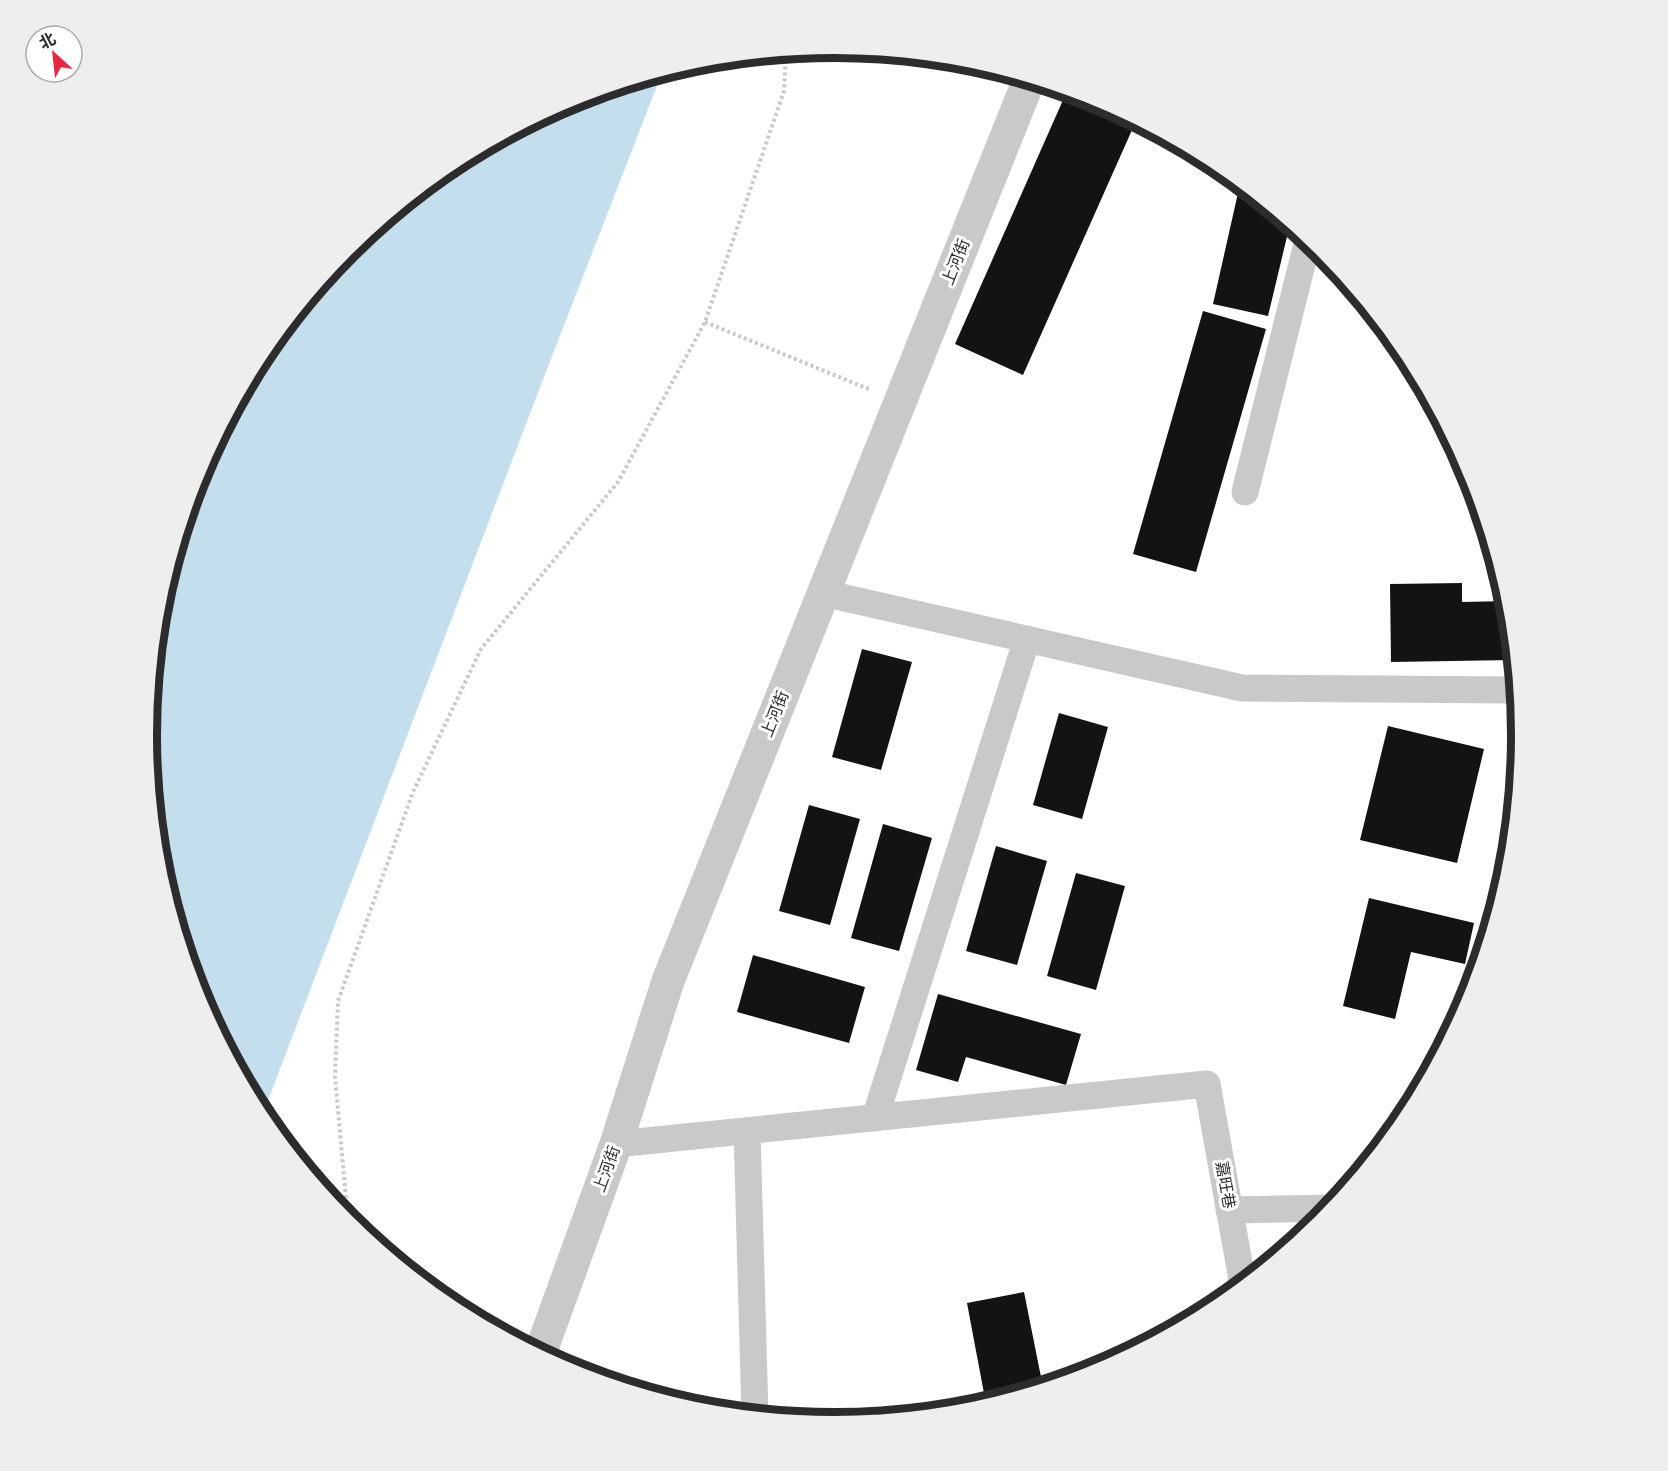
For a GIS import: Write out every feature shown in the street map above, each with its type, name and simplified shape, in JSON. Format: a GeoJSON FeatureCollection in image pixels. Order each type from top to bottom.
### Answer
{"type":"FeatureCollection","features":[{"type":"Feature","properties":{"kind":"street","name":"上河街"},"geometry":{"type":"LineString","coordinates":[[543,1346],[616,1144],[668,981],[1026,87]]}},
{"type":"Feature","properties":{"kind":"street"},"geometry":{"type":"LineString","coordinates":[[1245,492],[1306,250]]}},
{"type":"Feature","properties":{"kind":"street"},"geometry":{"type":"LineString","coordinates":[[823,593],[1242,688],[1510,690]]}},
{"type":"Feature","properties":{"kind":"street"},"geometry":{"type":"LineString","coordinates":[[616,1144],[875,1118],[1027,639]]}},
{"type":"Feature","properties":{"kind":"street","name":"嘉旺巷"},"geometry":{"type":"LineString","coordinates":[[875,1118],[1207,1084],[1241,1276]]}},
{"type":"Feature","properties":{"kind":"street"},"geometry":{"type":"LineString","coordinates":[[747,1131],[755,1408]]}},
{"type":"Feature","properties":{"kind":"street"},"geometry":{"type":"LineString","coordinates":[[1230,1209],[1319,1208]]}},
{"type":"Feature","properties":{"kind":"path"},"geometry":{"type":"LineString","coordinates":[[346,1205],[335,1076],[338,1001],[413,792],[481,649],[618,482],[705,322],[784,91],[786,60]]}},
{"type":"Feature","properties":{"kind":"path"},"geometry":{"type":"LineString","coordinates":[[705,322],[900,402]]}},
{"type":"Feature","properties":{"kind":"water"},"geometry":{"type":"Polygon","coordinates":[[[658,82],[266,1104],[227,1035],[193,953],[170,868],[158,780],[158,691],[170,603],[180,560],[209,476],[227,436],[271,359],[325,289],[388,227],[422,198],[458,173],[535,128],[616,94],[658,82]]]}},
{"type":"Feature","properties":{"kind":"building"},"geometry":{"type":"Polygon","coordinates":[[[1064,99],[1133,128],[1023,375],[955,344],[1064,99]]]}},
{"type":"Feature","properties":{"kind":"building"},"geometry":{"type":"Polygon","coordinates":[[[1238,193],[1288,234],[1268,316],[1213,304],[1238,193]]]}},
{"type":"Feature","properties":{"kind":"building"},"geometry":{"type":"Polygon","coordinates":[[[1203,311],[1266,329],[1196,572],[1133,554],[1203,311]]]}},
{"type":"Feature","properties":{"kind":"building"},"geometry":{"type":"Polygon","coordinates":[[[1462,583],[1462,602],[1498,601],[1506,660],[1391,662],[1390,584],[1462,583]]]}},
{"type":"Feature","properties":{"kind":"building"},"geometry":{"type":"Polygon","coordinates":[[[862,649],[912,662],[881,770],[832,757],[862,649]]]}},
{"type":"Feature","properties":{"kind":"building"},"geometry":{"type":"Polygon","coordinates":[[[1059,713],[1108,727],[1082,819],[1033,805],[1059,713]]]}},
{"type":"Feature","properties":{"kind":"building"},"geometry":{"type":"Polygon","coordinates":[[[1388,726],[1484,749],[1457,863],[1360,840],[1388,726]]]}},
{"type":"Feature","properties":{"kind":"building"},"geometry":{"type":"Polygon","coordinates":[[[809,805],[860,819],[830,925],[779,911],[809,805]]]}},
{"type":"Feature","properties":{"kind":"building"},"geometry":{"type":"Polygon","coordinates":[[[883,824],[932,838],[899,951],[851,938],[883,824]]]}},
{"type":"Feature","properties":{"kind":"building"},"geometry":{"type":"Polygon","coordinates":[[[996,846],[1047,861],[1017,965],[966,951],[996,846]]]}},
{"type":"Feature","properties":{"kind":"building"},"geometry":{"type":"Polygon","coordinates":[[[1076,873],[1125,886],[1096,990],[1047,976],[1076,873]]]}},
{"type":"Feature","properties":{"kind":"building"},"geometry":{"type":"Polygon","coordinates":[[[1369,898],[1474,923],[1465,964],[1411,952],[1395,1019],[1343,1006],[1369,898]]]}},
{"type":"Feature","properties":{"kind":"building"},"geometry":{"type":"Polygon","coordinates":[[[753,955],[865,987],[849,1043],[737,1012],[753,955]]]}},
{"type":"Feature","properties":{"kind":"building"},"geometry":{"type":"Polygon","coordinates":[[[938,994],[1081,1034],[1066,1085],[966,1057],[958,1082],[916,1070],[938,994]]]}},
{"type":"Feature","properties":{"kind":"building"},"geometry":{"type":"Polygon","coordinates":[[[1024,1292],[1042,1380],[984,1395],[967,1303],[1024,1292]]]}}]}
